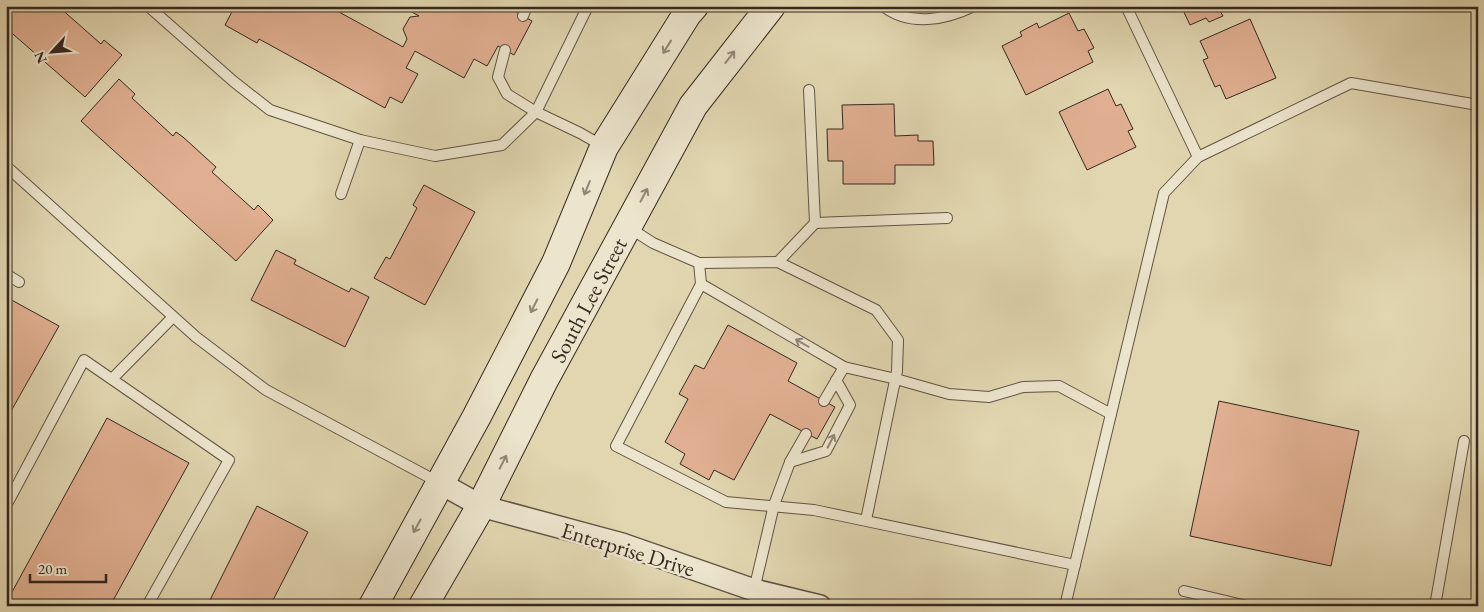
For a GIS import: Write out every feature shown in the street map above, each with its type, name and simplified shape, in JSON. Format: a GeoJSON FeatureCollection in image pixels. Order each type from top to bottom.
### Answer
{"type":"FeatureCollection","features":[{"type":"Feature","properties":{"kind":"main road","name":"South Lee Street"},"geometry":{"type":"LineString","coordinates":[[373,606],[556,263],[604,147],[687,14],[694,6]]}},
{"type":"Feature","properties":{"kind":"main road","name":"South Lee Street"},"geometry":{"type":"LineString","coordinates":[[423,606],[481,506],[544,380],[692,106],[771,6]]}},
{"type":"Feature","properties":{"kind":"street","name":"Enterprise Drive"},"geometry":{"type":"LineString","coordinates":[[440,483],[481,506],[622,544],[754,590],[820,606]]}},
{"type":"Feature","properties":{"kind":"lane"},"geometry":{"type":"LineString","coordinates":[[148,6],[233,82],[270,110],[360,140],[436,156],[502,145],[536,112],[588,6]]}},
{"type":"Feature","properties":{"kind":"lane"},"geometry":{"type":"LineString","coordinates":[[883,6],[893,14],[924,20],[955,15],[974,6]]}},
{"type":"Feature","properties":{"kind":"lane"},"geometry":{"type":"LineString","coordinates":[[1126,6],[1198,157]]}},
{"type":"Feature","properties":{"kind":"lane"},"geometry":{"type":"LineString","coordinates":[[505,50],[498,77],[507,94],[536,112],[604,147]]}},
{"type":"Feature","properties":{"kind":"lane"},"geometry":{"type":"LineString","coordinates":[[1065,606],[1164,193],[1198,157],[1352,83],[1478,105]]}},
{"type":"Feature","properties":{"kind":"lane"},"geometry":{"type":"LineString","coordinates":[[809,90],[815,223]]}},
{"type":"Feature","properties":{"kind":"lane"},"geometry":{"type":"LineString","coordinates":[[341,194],[360,140]]}},
{"type":"Feature","properties":{"kind":"lane"},"geometry":{"type":"LineString","coordinates":[[6,166],[196,338],[266,390],[440,483]]}},
{"type":"Feature","properties":{"kind":"lane"},"geometry":{"type":"LineString","coordinates":[[778,262],[815,223],[947,218]]}},
{"type":"Feature","properties":{"kind":"lane"},"geometry":{"type":"LineString","coordinates":[[627,226],[652,243],[699,263],[778,262],[876,310],[898,340],[897,372],[866,520]]}},
{"type":"Feature","properties":{"kind":"lane"},"geometry":{"type":"LineString","coordinates":[[699,263],[701,284],[616,446],[726,502],[814,510],[1075,565]]}},
{"type":"Feature","properties":{"kind":"lane"},"geometry":{"type":"LineString","coordinates":[[6,274],[19,282]]}},
{"type":"Feature","properties":{"kind":"lane"},"geometry":{"type":"LineString","coordinates":[[701,284],[844,367],[949,394],[989,397],[1023,387],[1059,386],[1111,414]]}},
{"type":"Feature","properties":{"kind":"lane"},"geometry":{"type":"LineString","coordinates":[[112,379],[173,317]]}},
{"type":"Feature","properties":{"kind":"lane"},"geometry":{"type":"LineString","coordinates":[[6,506],[84,360],[229,460],[147,606]]}},
{"type":"Feature","properties":{"kind":"lane"},"geometry":{"type":"LineString","coordinates":[[824,401],[844,367]]}},
{"type":"Feature","properties":{"kind":"lane"},"geometry":{"type":"LineString","coordinates":[[790,462],[826,451],[850,405],[836,380]]}},
{"type":"Feature","properties":{"kind":"lane"},"geometry":{"type":"LineString","coordinates":[[754,590],[774,505],[790,462],[806,434]]}},
{"type":"Feature","properties":{"kind":"lane"},"geometry":{"type":"LineString","coordinates":[[1435,606],[1464,441]]}},
{"type":"Feature","properties":{"kind":"lane"},"geometry":{"type":"LineString","coordinates":[[1184,591],[1247,606]]}},
{"type":"Feature","properties":{"kind":"building"},"geometry":{"type":"Polygon","coordinates":[[[6,6],[60,6],[101,44],[104,40],[122,55],[85,97],[6,28],[6,6]]]}},
{"type":"Feature","properties":{"kind":"building"},"geometry":{"type":"Polygon","coordinates":[[[235,6],[328,6],[403,47],[407,39],[403,29],[410,17],[419,16],[401,6],[519,6],[516,12],[532,21],[514,55],[498,46],[487,66],[474,59],[464,78],[415,51],[406,68],[418,74],[402,103],[390,97],[385,108],[259,39],[257,43],[225,25],[235,6]]]}},
{"type":"Feature","properties":{"kind":"building"},"geometry":{"type":"Polygon","coordinates":[[[1181,6],[1230,6],[1220,11],[1223,16],[1209,22],[1206,18],[1190,25],[1181,6]]]}},
{"type":"Feature","properties":{"kind":"building"},"geometry":{"type":"Polygon","coordinates":[[[1069,13],[1078,31],[1084,29],[1094,48],[1088,51],[1093,62],[1026,95],[1002,46],[1022,36],[1020,32],[1037,23],[1039,28],[1069,13]]]}},
{"type":"Feature","properties":{"kind":"building"},"geometry":{"type":"Polygon","coordinates":[[[1250,19],[1276,78],[1226,99],[1220,85],[1215,87],[1203,60],[1208,58],[1200,41],[1250,19]]]}},
{"type":"Feature","properties":{"kind":"building"},"geometry":{"type":"Polygon","coordinates":[[[119,79],[135,94],[132,98],[173,136],[176,132],[183,137],[216,167],[212,172],[254,210],[258,205],[273,220],[236,261],[81,121],[119,79]]]}},
{"type":"Feature","properties":{"kind":"building"},"geometry":{"type":"Polygon","coordinates":[[[1108,89],[1116,106],[1121,104],[1133,129],[1128,131],[1136,147],[1087,170],[1059,112],[1108,89]]]}},
{"type":"Feature","properties":{"kind":"building"},"geometry":{"type":"Polygon","coordinates":[[[894,104],[895,136],[918,135],[918,141],[933,141],[934,165],[895,165],[895,184],[843,184],[843,161],[828,161],[827,129],[843,129],[842,105],[894,104]]]}},
{"type":"Feature","properties":{"kind":"building"},"geometry":{"type":"Polygon","coordinates":[[[424,185],[475,212],[425,305],[374,278],[386,257],[390,259],[417,208],[413,205],[424,185]]]}},
{"type":"Feature","properties":{"kind":"building"},"geometry":{"type":"Polygon","coordinates":[[[276,250],[296,260],[294,264],[349,292],[351,288],[369,297],[345,347],[251,300],[276,250]]]}},
{"type":"Feature","properties":{"kind":"building"},"geometry":{"type":"Polygon","coordinates":[[[6,297],[59,326],[6,420],[6,297]]]}},
{"type":"Feature","properties":{"kind":"building"},"geometry":{"type":"Polygon","coordinates":[[[728,325],[797,363],[788,381],[835,407],[817,439],[770,414],[734,480],[714,470],[709,480],[680,464],[685,454],[665,442],[688,399],[679,394],[695,365],[704,369],[728,325]]]}},
{"type":"Feature","properties":{"kind":"building"},"geometry":{"type":"Polygon","coordinates":[[[1219,401],[1359,431],[1331,566],[1190,536],[1219,401]]]}},
{"type":"Feature","properties":{"kind":"building"},"geometry":{"type":"Polygon","coordinates":[[[107,418],[189,463],[110,606],[7,606],[6,603],[107,418]]]}},
{"type":"Feature","properties":{"kind":"building"},"geometry":{"type":"Polygon","coordinates":[[[257,506],[308,532],[270,606],[207,606],[257,506]]]}}]}
